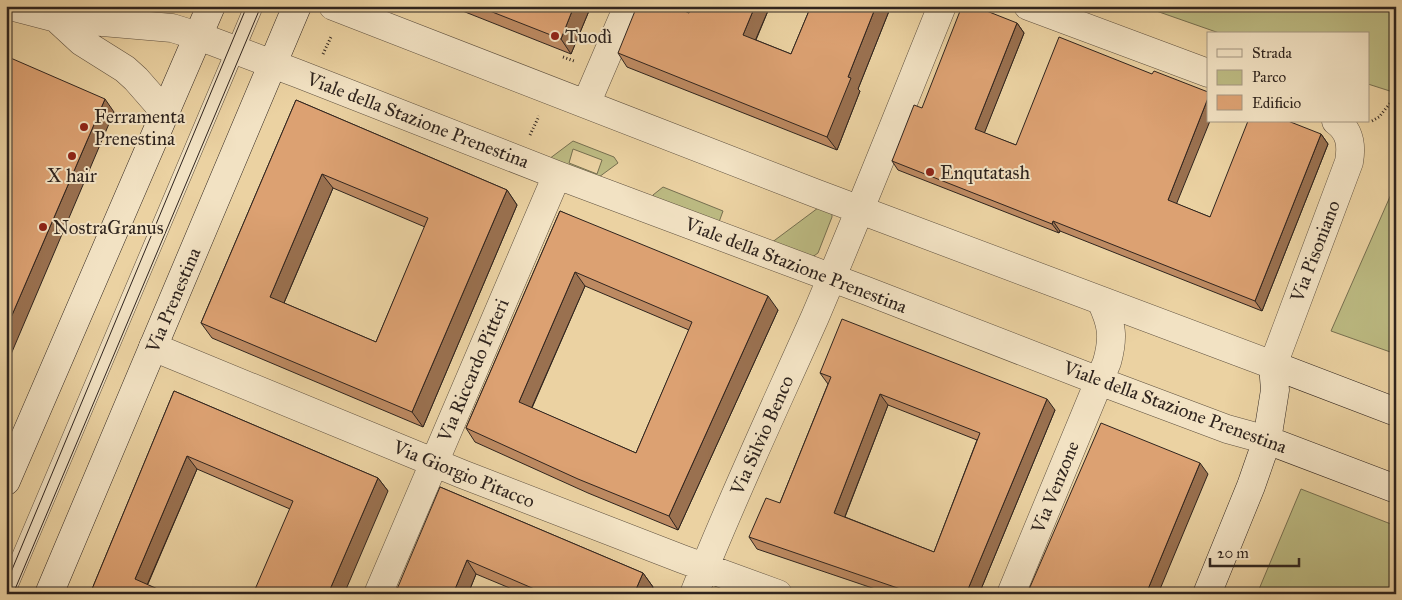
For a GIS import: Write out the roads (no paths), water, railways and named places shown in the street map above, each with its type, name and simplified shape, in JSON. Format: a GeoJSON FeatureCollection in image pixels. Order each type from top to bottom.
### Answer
{"type":"FeatureCollection","features":[{"type":"Feature","properties":{"kind":"street","name":"Viale della Stazione Prenestina"},"geometry":{"type":"LineString","coordinates":[[10,6],[56,18],[172,28],[198,36],[1099,381],[1227,429],[1267,440],[1396,489]]}},
{"type":"Feature","properties":{"kind":"street"},"geometry":{"type":"LineString","coordinates":[[6,481],[164,111],[211,6]]}},
{"type":"Feature","properties":{"kind":"street","name":"Via Prenestina"},"geometry":{"type":"LineString","coordinates":[[49,594],[297,6]]}},
{"type":"Feature","properties":{"kind":"street"},"geometry":{"type":"LineString","coordinates":[[586,104],[628,6]]}},
{"type":"Feature","properties":{"kind":"street","name":"Via Silvio Benco"},"geometry":{"type":"LineString","coordinates":[[694,594],[704,567],[860,209],[942,6]]}},
{"type":"Feature","properties":{"kind":"street"},"geometry":{"type":"LineString","coordinates":[[1028,6],[1207,73]]}},
{"type":"Feature","properties":{"kind":"street"},"geometry":{"type":"LineString","coordinates":[[334,17],[586,104],[1396,412]]}},
{"type":"Feature","properties":{"kind":"street"},"geometry":{"type":"LineString","coordinates":[[56,18],[82,42],[136,79],[164,111]]}},
{"type":"Feature","properties":{"kind":"street","name":"Via Pisoniano"},"geometry":{"type":"LineString","coordinates":[[1273,365],[1349,162],[1350,144],[1342,129]]}},
{"type":"Feature","properties":{"kind":"street","name":"Via Riccardo Pitteri"},"geometry":{"type":"LineString","coordinates":[[378,594],[557,175]]}},
{"type":"Feature","properties":{"kind":"street","name":"Via Venzone"},"geometry":{"type":"LineString","coordinates":[[1011,594],[1108,362],[1112,343],[1110,323],[1101,301]]}},
{"type":"Feature","properties":{"kind":"street","name":"Via Giorgio Pitacco"},"geometry":{"type":"LineString","coordinates":[[153,347],[434,463],[778,594]]}},
{"type":"Feature","properties":{"kind":"street"},"geometry":{"type":"LineString","coordinates":[[1206,594],[1251,486],[1267,440],[1275,390],[1273,365]]}},
{"type":"Feature","properties":{"kind":"lane"},"geometry":{"type":"LineString","coordinates":[[6,592],[254,6]]}},
{"type":"Feature","properties":{"kind":"tram line"},"geometry":{"type":"LineString","coordinates":[[6,584],[247,6]]}},
{"type":"Feature","properties":{"kind":"tram line"},"geometry":{"type":"LineString","coordinates":[[13,594],[261,6]]}},
{"type":"Feature","properties":{"kind":"place","name":"Tuodì"},"geometry":{"type":"Point","coordinates":[555,36]}},
{"type":"Feature","properties":{"kind":"place","name":"Ferramenta Prenestina"},"geometry":{"type":"Point","coordinates":[84,127]}},
{"type":"Feature","properties":{"kind":"place","name":"X hair"},"geometry":{"type":"Point","coordinates":[72,156]}},
{"type":"Feature","properties":{"kind":"place","name":"Enqutatash"},"geometry":{"type":"Point","coordinates":[930,172]}},
{"type":"Feature","properties":{"kind":"place","name":"NostraGranus"},"geometry":{"type":"Point","coordinates":[43,227]}}]}
